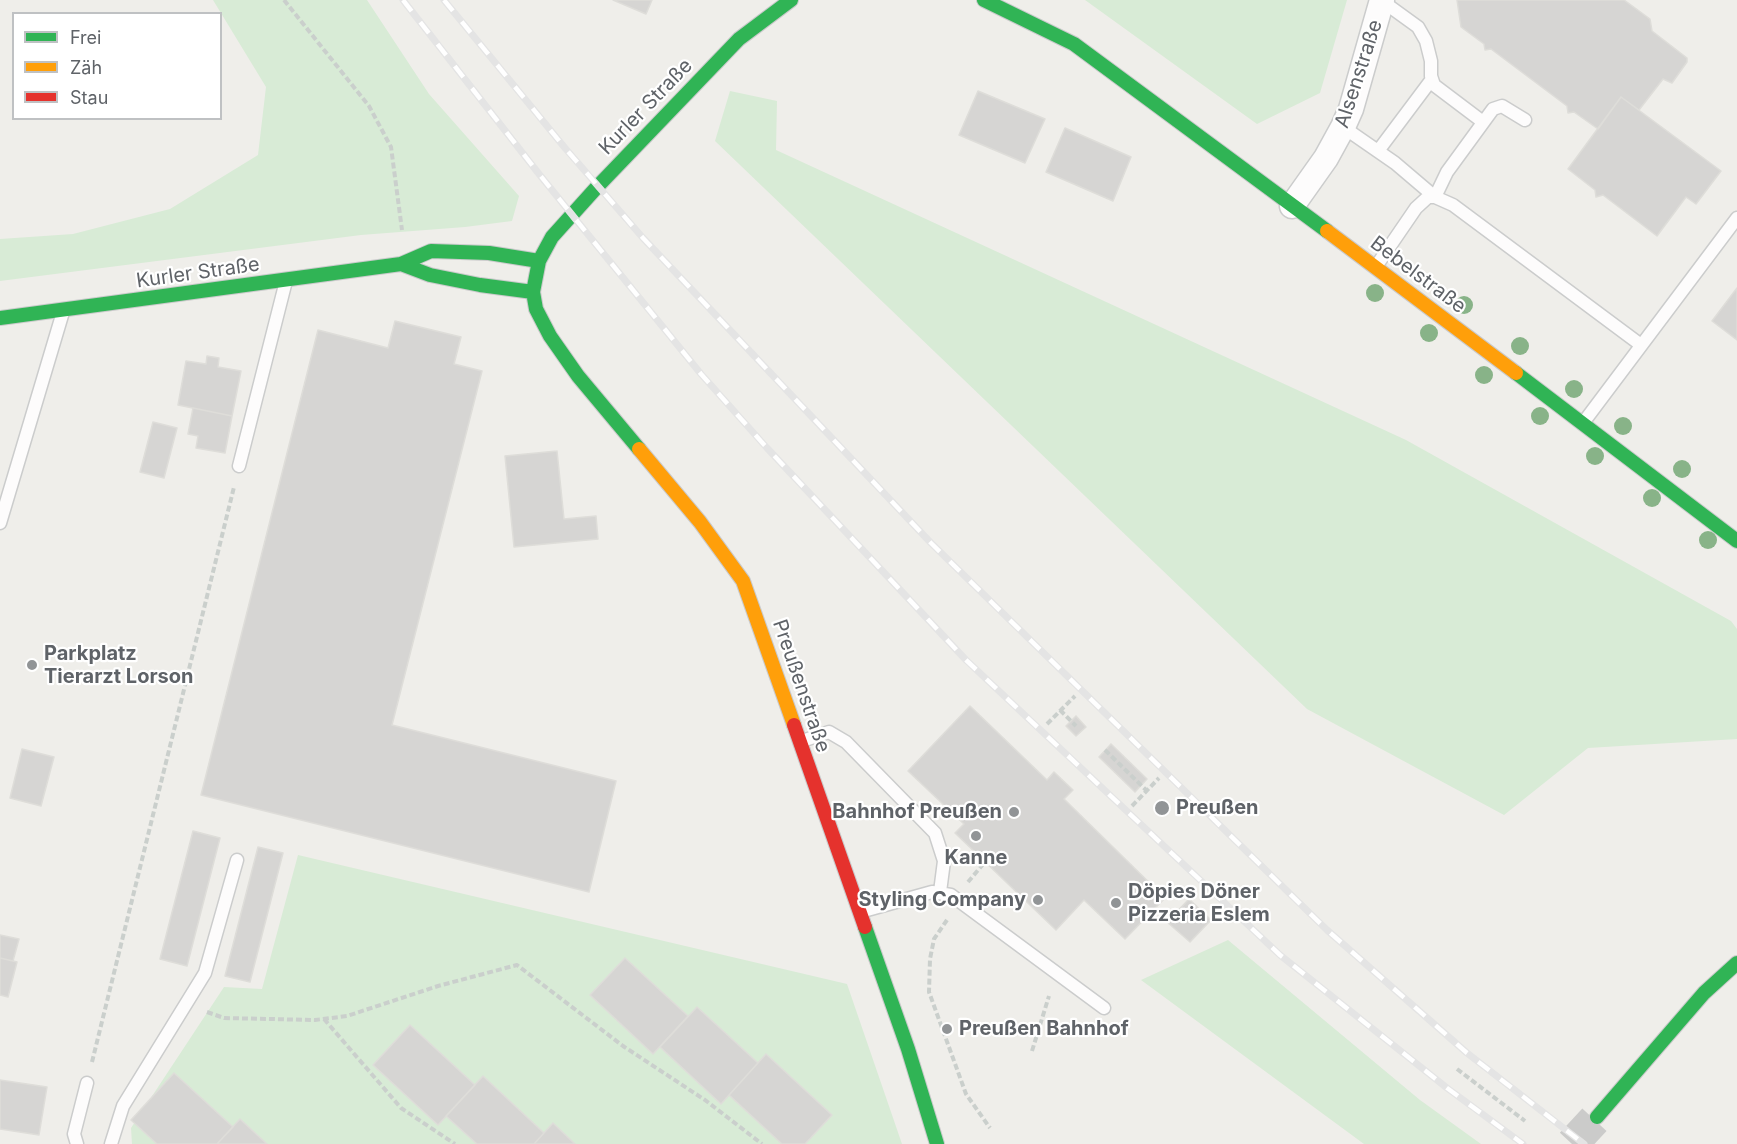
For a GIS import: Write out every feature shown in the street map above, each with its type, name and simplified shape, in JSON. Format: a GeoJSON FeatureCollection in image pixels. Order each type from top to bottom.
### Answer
{"type":"FeatureCollection","features":[{"type":"Feature","properties":{"kind":"main road","name":"Kurler Straße"},"geometry":{"type":"LineString","coordinates":[[401,264],[430,275],[533,292],[539,261],[552,237],[739,39],[766,0]]}},
{"type":"Feature","properties":{"kind":"main road","name":"Kurler Straße"},"geometry":{"type":"LineString","coordinates":[[739,39],[791,0]]}},
{"type":"Feature","properties":{"kind":"main road","name":"Bebelstraße"},"geometry":{"type":"LineString","coordinates":[[984,0],[1074,44],[1737,540]]}},
{"type":"Feature","properties":{"kind":"main road","name":"Bebelstraße"},"geometry":{"type":"LineString","coordinates":[[1050,18],[1074,44]]}},
{"type":"Feature","properties":{"kind":"main road","name":"Kurler Straße"},"geometry":{"type":"LineString","coordinates":[[0,318],[401,264],[431,251],[489,253],[539,261]]}},
{"type":"Feature","properties":{"kind":"main road","name":"Preußenstraße"},"geometry":{"type":"LineString","coordinates":[[533,292],[537,309],[550,336],[578,376],[700,522],[728,558],[742,581],[904,1038],[937,1144]]}},
{"type":"Feature","properties":{"kind":"main road"},"geometry":{"type":"LineString","coordinates":[[1598,1117],[1704,993],[1737,963]]}},
{"type":"Feature","properties":{"kind":"street","name":"Alsenstraße"},"geometry":{"type":"LineString","coordinates":[[1292,206],[1326,158],[1351,109],[1382,1]]}},
{"type":"Feature","properties":{"kind":"lane"},"geometry":{"type":"LineString","coordinates":[[1382,1],[1418,27],[1426,41],[1434,86],[1483,122]]}},
{"type":"Feature","properties":{"kind":"lane"},"geometry":{"type":"LineString","coordinates":[[1378,151],[1432,79]]}},
{"type":"Feature","properties":{"kind":"lane"},"geometry":{"type":"LineString","coordinates":[[1435,197],[1447,172],[1493,109],[1502,106],[1525,120]]}},
{"type":"Feature","properties":{"kind":"lane"},"geometry":{"type":"LineString","coordinates":[[1343,127],[1378,151],[1435,197],[1453,205],[1641,345]]}},
{"type":"Feature","properties":{"kind":"lane"},"geometry":{"type":"LineString","coordinates":[[1375,268],[1416,208],[1428,197],[1435,197]]}},
{"type":"Feature","properties":{"kind":"lane"},"geometry":{"type":"LineString","coordinates":[[1583,423],[1737,218]]}},
{"type":"Feature","properties":{"kind":"lane"},"geometry":{"type":"LineString","coordinates":[[239,466],[286,280]]}},
{"type":"Feature","properties":{"kind":"lane"},"geometry":{"type":"LineString","coordinates":[[0,523],[63,311]]}},
{"type":"Feature","properties":{"kind":"lane"},"geometry":{"type":"LineString","coordinates":[[800,741],[829,732],[846,742],[935,833],[944,861],[940,892]]}},
{"type":"Feature","properties":{"kind":"lane"},"geometry":{"type":"LineString","coordinates":[[111,1144],[123,1106],[205,973],[237,861]]}},
{"type":"Feature","properties":{"kind":"lane"},"geometry":{"type":"LineString","coordinates":[[859,912],[932,892],[951,895],[1104,1008]]}},
{"type":"Feature","properties":{"kind":"lane"},"geometry":{"type":"LineString","coordinates":[[77,1144],[74,1134],[87,1083]]}},
{"type":"Feature","properties":{"kind":"path"},"geometry":{"type":"LineString","coordinates":[[284,0],[369,106],[391,147],[403,222],[401,264]]}},
{"type":"Feature","properties":{"kind":"path"},"geometry":{"type":"LineString","coordinates":[[87,1083],[239,466]]}},
{"type":"Feature","properties":{"kind":"path"},"geometry":{"type":"LineString","coordinates":[[1047,724],[1075,696]]}},
{"type":"Feature","properties":{"kind":"path"},"geometry":{"type":"LineString","coordinates":[[1060,710],[1076,726]]}},
{"type":"Feature","properties":{"kind":"path"},"geometry":{"type":"LineString","coordinates":[[1105,750],[1147,791]]}},
{"type":"Feature","properties":{"kind":"path"},"geometry":{"type":"LineString","coordinates":[[1132,806],[1159,778]]}},
{"type":"Feature","properties":{"kind":"path"},"geometry":{"type":"LineString","coordinates":[[986,862],[967,883],[934,939],[930,959],[929,992],[966,1094],[990,1128]]}},
{"type":"Feature","properties":{"kind":"path"},"geometry":{"type":"LineString","coordinates":[[186,1006],[224,1018],[323,1019],[347,1016],[438,986],[517,965],[623,1046],[705,1100],[762,1144]]}},
{"type":"Feature","properties":{"kind":"path"},"geometry":{"type":"LineString","coordinates":[[1032,1051],[1044,1012]]}},
{"type":"Feature","properties":{"kind":"path"},"geometry":{"type":"LineString","coordinates":[[323,1019],[401,1108],[454,1144]]}},
{"type":"Feature","properties":{"kind":"path"},"geometry":{"type":"LineString","coordinates":[[1457,1069],[1525,1121]]}},
{"type":"Feature","properties":{"kind":"green space"},"geometry":{"type":"Polygon","coordinates":[[[213,0],[367,0],[429,94],[519,196],[512,221],[361,235],[0,281],[0,239],[73,234],[170,209],[258,155],[266,87],[213,0]]]}},
{"type":"Feature","properties":{"kind":"green space"},"geometry":{"type":"Polygon","coordinates":[[[1085,0],[1347,0],[1320,93],[1257,124],[1085,0]]]}},
{"type":"Feature","properties":{"kind":"green space"},"geometry":{"type":"Polygon","coordinates":[[[730,91],[777,101],[776,150],[1406,440],[1731,621],[1737,629],[1737,739],[1588,748],[1504,815],[1307,709],[715,141],[730,91]]]}},
{"type":"Feature","properties":{"kind":"green space"},"geometry":{"type":"Polygon","coordinates":[[[298,855],[847,984],[902,1144],[132,1144],[131,1128],[224,987],[262,989],[298,855]]]}},
{"type":"Feature","properties":{"kind":"green space"},"geometry":{"type":"Polygon","coordinates":[[[1228,940],[1420,1100],[1481,1144],[1364,1144],[1141,980],[1228,940]]]}},
{"type":"Feature","properties":{"kind":"building"},"geometry":{"type":"Polygon","coordinates":[[[613,0],[652,0],[646,14],[613,0]]]}},
{"type":"Feature","properties":{"kind":"building"},"geometry":{"type":"Polygon","coordinates":[[[1457,0],[1624,0],[1650,19],[1652,31],[1687,58],[1687,62],[1672,83],[1663,79],[1639,110],[1621,97],[1598,129],[1574,112],[1568,113],[1567,106],[1491,49],[1485,50],[1484,44],[1461,27],[1457,0]]]}},
{"type":"Feature","properties":{"kind":"building"},"geometry":{"type":"Polygon","coordinates":[[[978,91],[1045,119],[1025,163],[959,135],[978,91]]]}},
{"type":"Feature","properties":{"kind":"building"},"geometry":{"type":"Polygon","coordinates":[[[1621,97],[1721,171],[1696,204],[1686,197],[1657,236],[1603,195],[1596,197],[1595,190],[1568,169],[1621,97]]]}},
{"type":"Feature","properties":{"kind":"building"},"geometry":{"type":"Polygon","coordinates":[[[1065,128],[1131,157],[1113,201],[1046,172],[1065,128]]]}},
{"type":"Feature","properties":{"kind":"building"},"geometry":{"type":"Polygon","coordinates":[[[1737,288],[1737,340],[1712,321],[1737,288]]]}},
{"type":"Feature","properties":{"kind":"building"},"geometry":{"type":"Polygon","coordinates":[[[395,321],[461,337],[454,364],[482,371],[392,725],[616,781],[589,892],[201,795],[318,330],[388,348],[395,321]]]}},
{"type":"Feature","properties":{"kind":"building"},"geometry":{"type":"Polygon","coordinates":[[[207,356],[219,358],[218,367],[241,371],[232,416],[178,405],[186,361],[206,364],[207,356]]]}},
{"type":"Feature","properties":{"kind":"building"},"geometry":{"type":"Polygon","coordinates":[[[193,408],[232,416],[225,453],[196,448],[198,436],[188,434],[193,408]]]}},
{"type":"Feature","properties":{"kind":"building"},"geometry":{"type":"Polygon","coordinates":[[[153,422],[177,428],[164,478],[140,472],[153,422]]]}},
{"type":"Feature","properties":{"kind":"building"},"geometry":{"type":"Polygon","coordinates":[[[557,451],[564,519],[596,516],[598,539],[514,547],[505,456],[557,451]]]}},
{"type":"Feature","properties":{"kind":"building","name":"Bahnhof Preußen"},"geometry":{"type":"Polygon","coordinates":[[[970,706],[1047,780],[1054,772],[1073,790],[1064,799],[1165,898],[1125,939],[1084,900],[1056,930],[955,833],[964,824],[908,771],[970,706]]]}},
{"type":"Feature","properties":{"kind":"building"},"geometry":{"type":"Polygon","coordinates":[[[1076,716],[1086,727],[1076,736],[1066,726],[1076,716]]]}},
{"type":"Feature","properties":{"kind":"building"},"geometry":{"type":"Polygon","coordinates":[[[1111,744],[1147,779],[1135,792],[1099,757],[1111,744]]]}},
{"type":"Feature","properties":{"kind":"building"},"geometry":{"type":"Polygon","coordinates":[[[22,749],[54,757],[41,806],[10,798],[22,749]]]}},
{"type":"Feature","properties":{"kind":"building"},"geometry":{"type":"Polygon","coordinates":[[[193,831],[220,838],[187,966],[160,959],[193,831]]]}},
{"type":"Feature","properties":{"kind":"building"},"geometry":{"type":"Polygon","coordinates":[[[258,847],[283,853],[250,982],[225,976],[258,847]]]}},
{"type":"Feature","properties":{"kind":"building"},"geometry":{"type":"Polygon","coordinates":[[[1189,899],[1211,920],[1190,942],[1167,922],[1189,899]]]}},
{"type":"Feature","properties":{"kind":"building"},"geometry":{"type":"Polygon","coordinates":[[[0,935],[19,939],[13,961],[0,958],[0,935]]]}},
{"type":"Feature","properties":{"kind":"building"},"geometry":{"type":"Polygon","coordinates":[[[0,958],[17,962],[8,997],[0,995],[0,958]]]}},
{"type":"Feature","properties":{"kind":"building"},"geometry":{"type":"Polygon","coordinates":[[[625,958],[688,1016],[653,1054],[590,995],[625,958]]]}},
{"type":"Feature","properties":{"kind":"building"},"geometry":{"type":"Polygon","coordinates":[[[697,1007],[758,1063],[721,1104],[660,1047],[697,1007]]]}},
{"type":"Feature","properties":{"kind":"building"},"geometry":{"type":"Polygon","coordinates":[[[410,1025],[475,1085],[438,1125],[373,1065],[410,1025]]]}},
{"type":"Feature","properties":{"kind":"building"},"geometry":{"type":"Polygon","coordinates":[[[766,1054],[832,1115],[805,1144],[782,1144],[729,1095],[766,1054]]]}},
{"type":"Feature","properties":{"kind":"building"},"geometry":{"type":"Polygon","coordinates":[[[174,1073],[233,1127],[217,1144],[157,1144],[131,1120],[174,1073]]]}},
{"type":"Feature","properties":{"kind":"building"},"geometry":{"type":"Polygon","coordinates":[[[483,1076],[544,1133],[534,1144],[477,1144],[446,1116],[483,1076]]]}},
{"type":"Feature","properties":{"kind":"building"},"geometry":{"type":"Polygon","coordinates":[[[0,1080],[47,1087],[39,1135],[0,1129],[0,1080]]]}},
{"type":"Feature","properties":{"kind":"building"},"geometry":{"type":"Polygon","coordinates":[[[240,1119],[267,1144],[217,1144],[240,1119]]]}},
{"type":"Feature","properties":{"kind":"building"},"geometry":{"type":"Polygon","coordinates":[[[553,1123],[575,1144],[534,1144],[553,1123]]]}},
{"type":"Feature","properties":{"kind":"tunnel"},"geometry":{"type":"LineString","coordinates":[[1572,1144],[1597,1117]]}},
{"type":"Feature","properties":{"kind":"railway"},"geometry":{"type":"LineString","coordinates":[[403,0],[539,174],[701,374],[767,448],[966,660],[1280,955],[1447,1088],[1523,1144]]}},
{"type":"Feature","properties":{"kind":"railway"},"geometry":{"type":"LineString","coordinates":[[444,0],[565,148],[643,238],[931,543],[1327,930],[1467,1053],[1584,1144]]}},
{"type":"Feature","properties":{"kind":"traffic: fast"},"geometry":{"type":"LineString","coordinates":[[639,449],[578,376],[550,336],[536,309],[533,292],[539,261],[552,237],[597,187],[739,39],[791,0]]}},
{"type":"Feature","properties":{"kind":"traffic: fast"},"geometry":{"type":"LineString","coordinates":[[984,0],[1074,44],[1327,231]]}},
{"type":"Feature","properties":{"kind":"traffic: fast"},"geometry":{"type":"LineString","coordinates":[[0,318],[401,264],[431,251],[489,253],[539,261]]}},
{"type":"Feature","properties":{"kind":"traffic: fast"},"geometry":{"type":"LineString","coordinates":[[401,264],[430,275],[533,292]]}},
{"type":"Feature","properties":{"kind":"traffic: fast"},"geometry":{"type":"LineString","coordinates":[[1516,373],[1737,541]]}},
{"type":"Feature","properties":{"kind":"traffic: fast"},"geometry":{"type":"LineString","coordinates":[[865,927],[908,1049],[937,1144]]}},
{"type":"Feature","properties":{"kind":"traffic: fast"},"geometry":{"type":"LineString","coordinates":[[1597,1117],[1704,993],[1737,963]]}},
{"type":"Feature","properties":{"kind":"traffic: slow"},"geometry":{"type":"LineString","coordinates":[[1327,231],[1516,373]]}},
{"type":"Feature","properties":{"kind":"traffic: slow"},"geometry":{"type":"LineString","coordinates":[[639,449],[700,522],[743,581],[794,725]]}},
{"type":"Feature","properties":{"kind":"traffic: jam"},"geometry":{"type":"LineString","coordinates":[[794,725],[865,927]]}},
{"type":"Feature","properties":{"kind":"place","name":"Parkplatz Tierarzt Lorson"},"geometry":{"type":"Point","coordinates":[32,665]}},
{"type":"Feature","properties":{"kind":"place","name":"Preußen"},"geometry":{"type":"Point","coordinates":[1162,808]}},
{"type":"Feature","properties":{"kind":"place","name":"Bahnhof Preußen"},"geometry":{"type":"Point","coordinates":[1014,812]}},
{"type":"Feature","properties":{"kind":"place","name":"Kanne"},"geometry":{"type":"Point","coordinates":[976,836]}},
{"type":"Feature","properties":{"kind":"place","name":"Styling Company"},"geometry":{"type":"Point","coordinates":[1038,900]}},
{"type":"Feature","properties":{"kind":"place","name":"Döpies Döner Pizzeria Eslem"},"geometry":{"type":"Point","coordinates":[1116,903]}},
{"type":"Feature","properties":{"kind":"place","name":"Preußen Bahnhof"},"geometry":{"type":"Point","coordinates":[947,1029]}}]}
